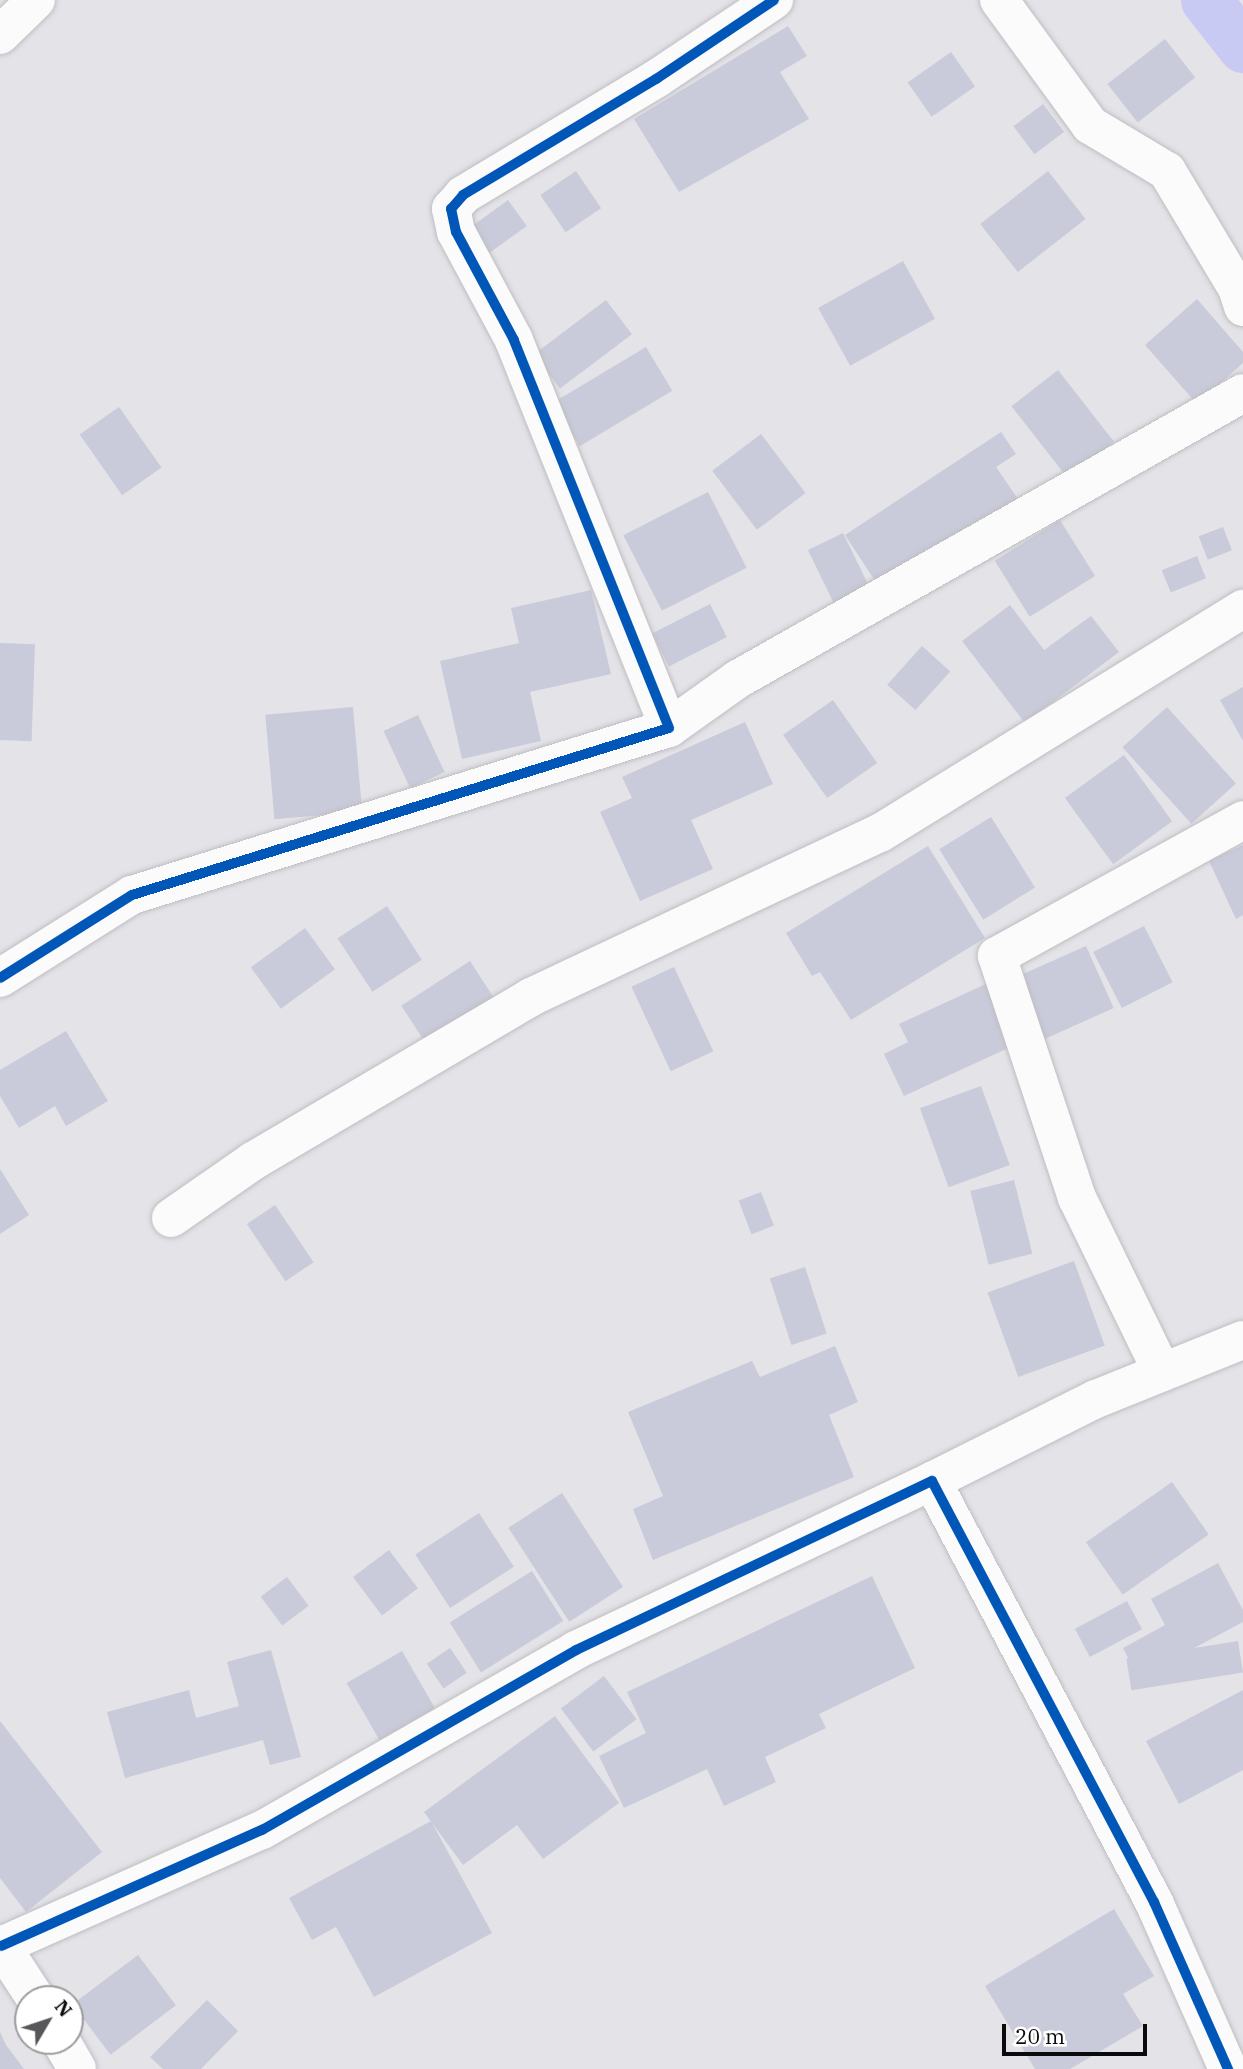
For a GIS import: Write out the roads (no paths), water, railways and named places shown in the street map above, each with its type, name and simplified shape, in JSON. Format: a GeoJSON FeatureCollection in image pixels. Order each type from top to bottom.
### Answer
{"type":"FeatureCollection","features":[{"type":"Feature","properties":{"kind":"street"},"geometry":{"type":"LineString","coordinates":[[0,35],[36,0]]}},
{"type":"Feature","properties":{"kind":"street"},"geometry":{"type":"LineString","coordinates":[[669,728],[514,340],[456,232],[451,209],[463,195],[656,79],[774,0]]}},
{"type":"Feature","properties":{"kind":"street"},"geometry":{"type":"LineString","coordinates":[[999,0],[1090,125],[1167,171],[1237,288],[1243,307]]}},
{"type":"Feature","properties":{"kind":"street"},"geometry":{"type":"LineString","coordinates":[[0,978],[132,895],[669,728],[738,679],[1243,393]]}},
{"type":"Feature","properties":{"kind":"street"},"geometry":{"type":"LineString","coordinates":[[171,1218],[253,1161],[531,997],[880,833],[1243,609]]}},
{"type":"Feature","properties":{"kind":"street"},"geometry":{"type":"LineString","coordinates":[[1162,1371],[1077,1198],[997,956],[1243,820]]}},
{"type":"Feature","properties":{"kind":"street"},"geometry":{"type":"LineString","coordinates":[[27,1985],[1,1945],[262,1830],[576,1650],[932,1481],[1096,1399],[1243,1340]]}},
{"type":"Feature","properties":{"kind":"street"},"geometry":{"type":"LineString","coordinates":[[932,1481],[1154,1902],[1228,2069]]}},
{"type":"Feature","properties":{"kind":"waterway"},"geometry":{"type":"LineString","coordinates":[[1206,0],[1243,47]]}}]}
